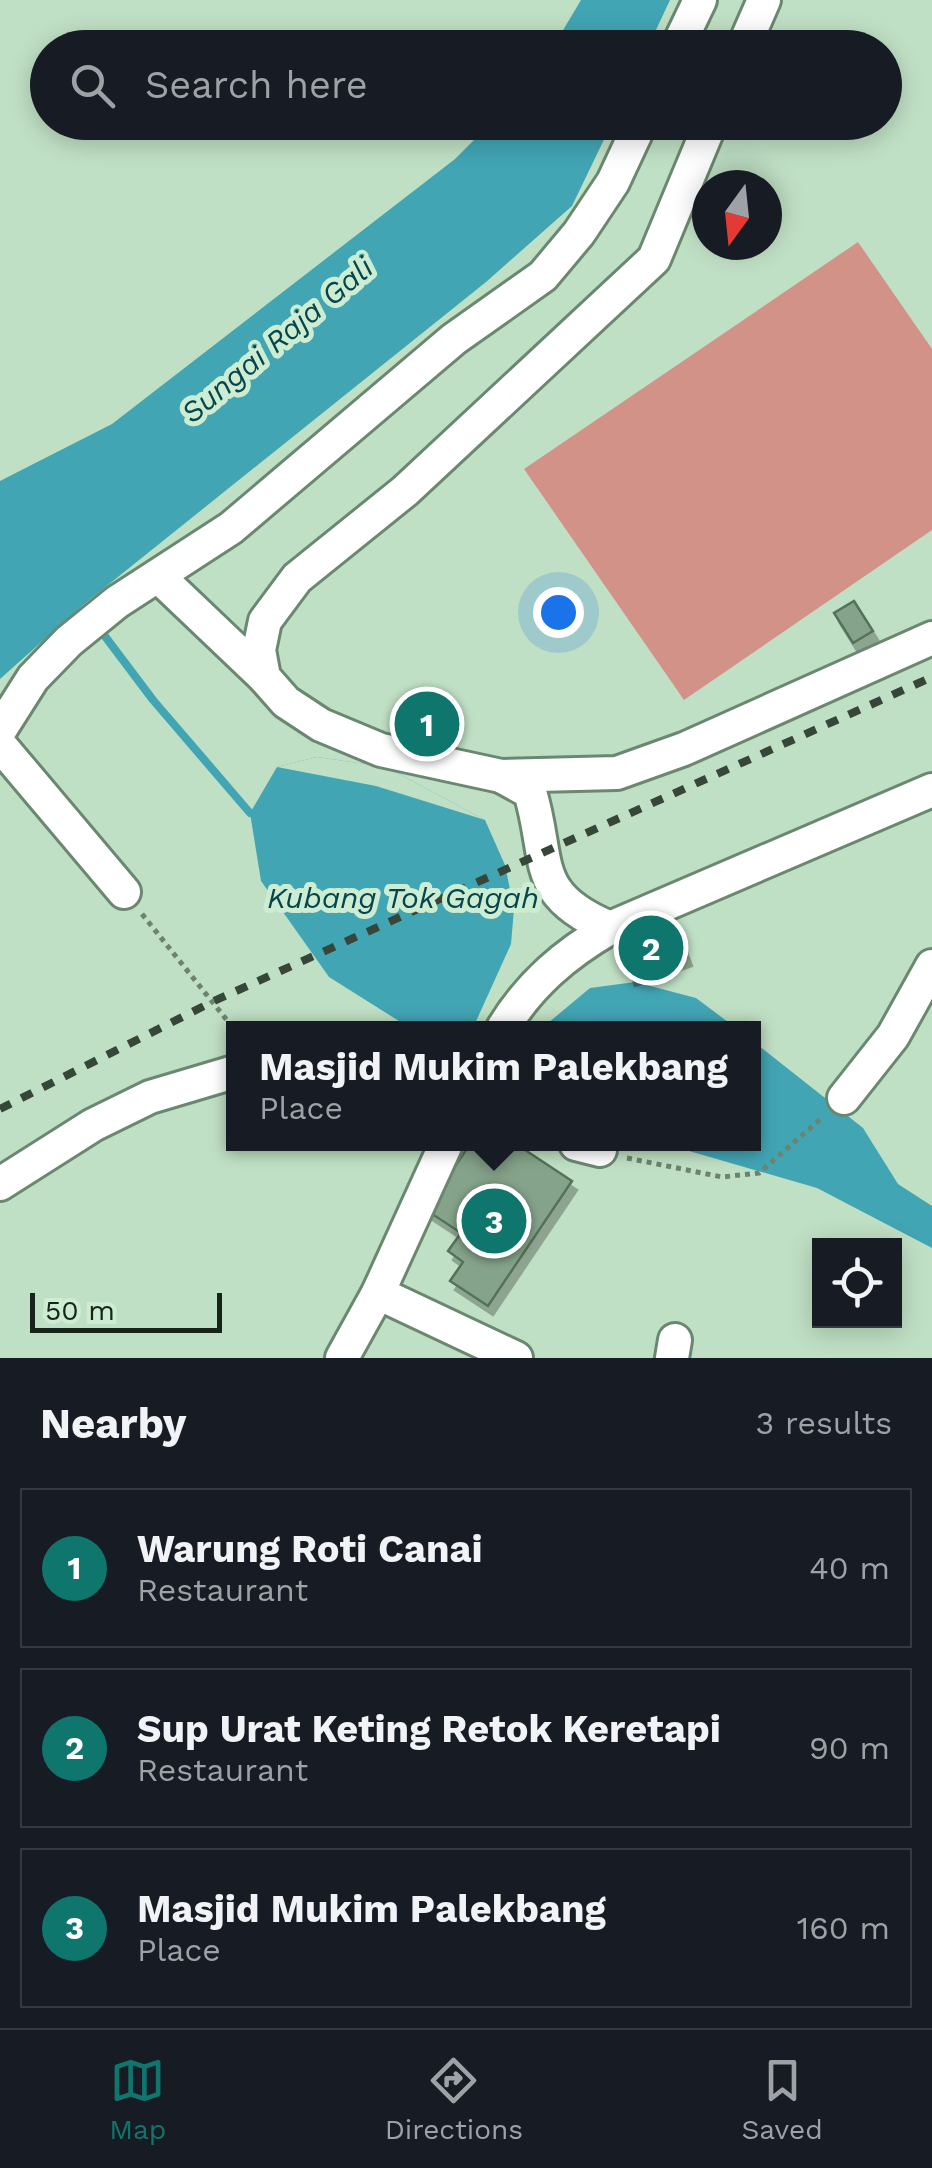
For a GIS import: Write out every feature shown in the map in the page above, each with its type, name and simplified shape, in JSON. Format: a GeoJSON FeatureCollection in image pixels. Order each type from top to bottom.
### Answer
{"type":"FeatureCollection","features":[{"type":"Feature","properties":{"kind":"street"},"geometry":{"type":"LineString","coordinates":[[686,30],[700,0]]}},
{"type":"Feature","properties":{"kind":"street"},"geometry":{"type":"LineString","coordinates":[[751,30],[764,0]]}},
{"type":"Feature","properties":{"kind":"street"},"geometry":{"type":"LineString","coordinates":[[0,730],[33,678],[69,641],[231,528],[454,339],[542,276],[579,234],[613,182],[633,140]]}},
{"type":"Feature","properties":{"kind":"street"},"geometry":{"type":"LineString","coordinates":[[264,677],[259,650],[265,621],[296,578],[405,490],[654,259],[704,140]]}},
{"type":"Feature","properties":{"kind":"street"},"geometry":{"type":"LineString","coordinates":[[158,576],[286,702],[321,725],[381,750],[501,776],[636,769],[932,638]]}},
{"type":"Feature","properties":{"kind":"street"},"geometry":{"type":"LineString","coordinates":[[0,745],[124,892]]}},
{"type":"Feature","properties":{"kind":"street"},"geometry":{"type":"LineString","coordinates":[[501,776],[530,792],[540,822],[540,854],[566,906],[610,928]]}},
{"type":"Feature","properties":{"kind":"street"},"geometry":{"type":"LineString","coordinates":[[508,1021],[540,978],[572,950],[610,928],[932,790]]}},
{"type":"Feature","properties":{"kind":"street"},"geometry":{"type":"LineString","coordinates":[[540,822],[521,860],[553,924],[572,950]]}},
{"type":"Feature","properties":{"kind":"street"},"geometry":{"type":"LineString","coordinates":[[844,1098],[893,1036],[932,966]]}},
{"type":"Feature","properties":{"kind":"street"},"geometry":{"type":"LineString","coordinates":[[0,1184],[93,1125],[150,1097],[226,1074]]}},
{"type":"Feature","properties":{"kind":"street"},"geometry":{"type":"LineString","coordinates":[[342,1358],[378,1293],[443,1151]]}},
{"type":"Feature","properties":{"kind":"street"},"geometry":{"type":"LineString","coordinates":[[378,1293],[516,1358]]}},
{"type":"Feature","properties":{"kind":"path"},"geometry":{"type":"LineString","coordinates":[[124,892],[228,1021]]}},
{"type":"Feature","properties":{"kind":"path"},"geometry":{"type":"LineString","coordinates":[[602,1151],[666,1169],[722,1176],[759,1173],[844,1098]]}},
{"type":"Feature","properties":{"kind":"shaded area"},"geometry":{"type":"Polygon","coordinates":[[[858,242],[932,349],[932,530],[684,700],[524,469],[858,242]]]}},
{"type":"Feature","properties":{"kind":"water"},"geometry":{"type":"Polygon","coordinates":[[[581,0],[670,0],[656,30],[563,30],[581,0]]]}},
{"type":"Feature","properties":{"kind":"water","name":"Sungai Raja Gali"},"geometry":{"type":"Polygon","coordinates":[[[474,140],[604,140],[572,206],[486,282],[83,605],[0,679],[0,481],[112,424],[455,159],[474,140]]]}},
{"type":"Feature","properties":{"kind":"water","name":"Kubang Tok Gagah"},"geometry":{"type":"Polygon","coordinates":[[[317,757],[386,767],[485,820],[505,865],[514,909],[511,944],[476,1021],[399,1021],[329,977],[261,881],[250,813],[277,767],[317,757]]]}},
{"type":"Feature","properties":{"kind":"water"},"geometry":{"type":"Polygon","coordinates":[[[635,982],[696,998],[727,1021],[550,1021],[590,988],[635,982]]]}},
{"type":"Feature","properties":{"kind":"water"},"geometry":{"type":"Polygon","coordinates":[[[761,1048],[863,1128],[898,1184],[932,1206],[932,1248],[817,1188],[689,1151],[761,1151],[761,1048]]]}},
{"type":"Feature","properties":{"kind":"pier"},"geometry":{"type":"Polygon","coordinates":[[[317,757],[386,767],[485,820],[376,786],[277,767],[317,757]]]}},
{"type":"Feature","properties":{"kind":"building"},"geometry":{"type":"Polygon","coordinates":[[[854,601],[873,631],[853,643],[834,613],[854,601]]]}},
{"type":"Feature","properties":{"kind":"building"},"geometry":{"type":"Polygon","coordinates":[[[672,918],[687,957],[630,977],[616,938],[672,918]]]}},
{"type":"Feature","properties":{"kind":"building"},"geometry":{"type":"Polygon","coordinates":[[[465,1151],[527,1151],[572,1181],[488,1306],[450,1281],[463,1262],[448,1251],[461,1233],[426,1210],[465,1151]]]}},
{"type":"Feature","properties":{"kind":"waterway"},"geometry":{"type":"LineString","coordinates":[[98,627],[153,700],[250,813]]}},
{"type":"Feature","properties":{"kind":"railway"},"geometry":{"type":"LineString","coordinates":[[0,1109],[214,1001],[932,677]]}},
{"type":"Feature","properties":{"kind":"place","name":"Warung Roti Canai"},"geometry":{"type":"Point","coordinates":[427,724]}},
{"type":"Feature","properties":{"kind":"place","name":"Sup Urat Keting Retok Keretapi"},"geometry":{"type":"Point","coordinates":[651,948]}},
{"type":"Feature","properties":{"kind":"place","name":"Masjid Mukim Palekbang"},"geometry":{"type":"Point","coordinates":[494,1221]}}]}
